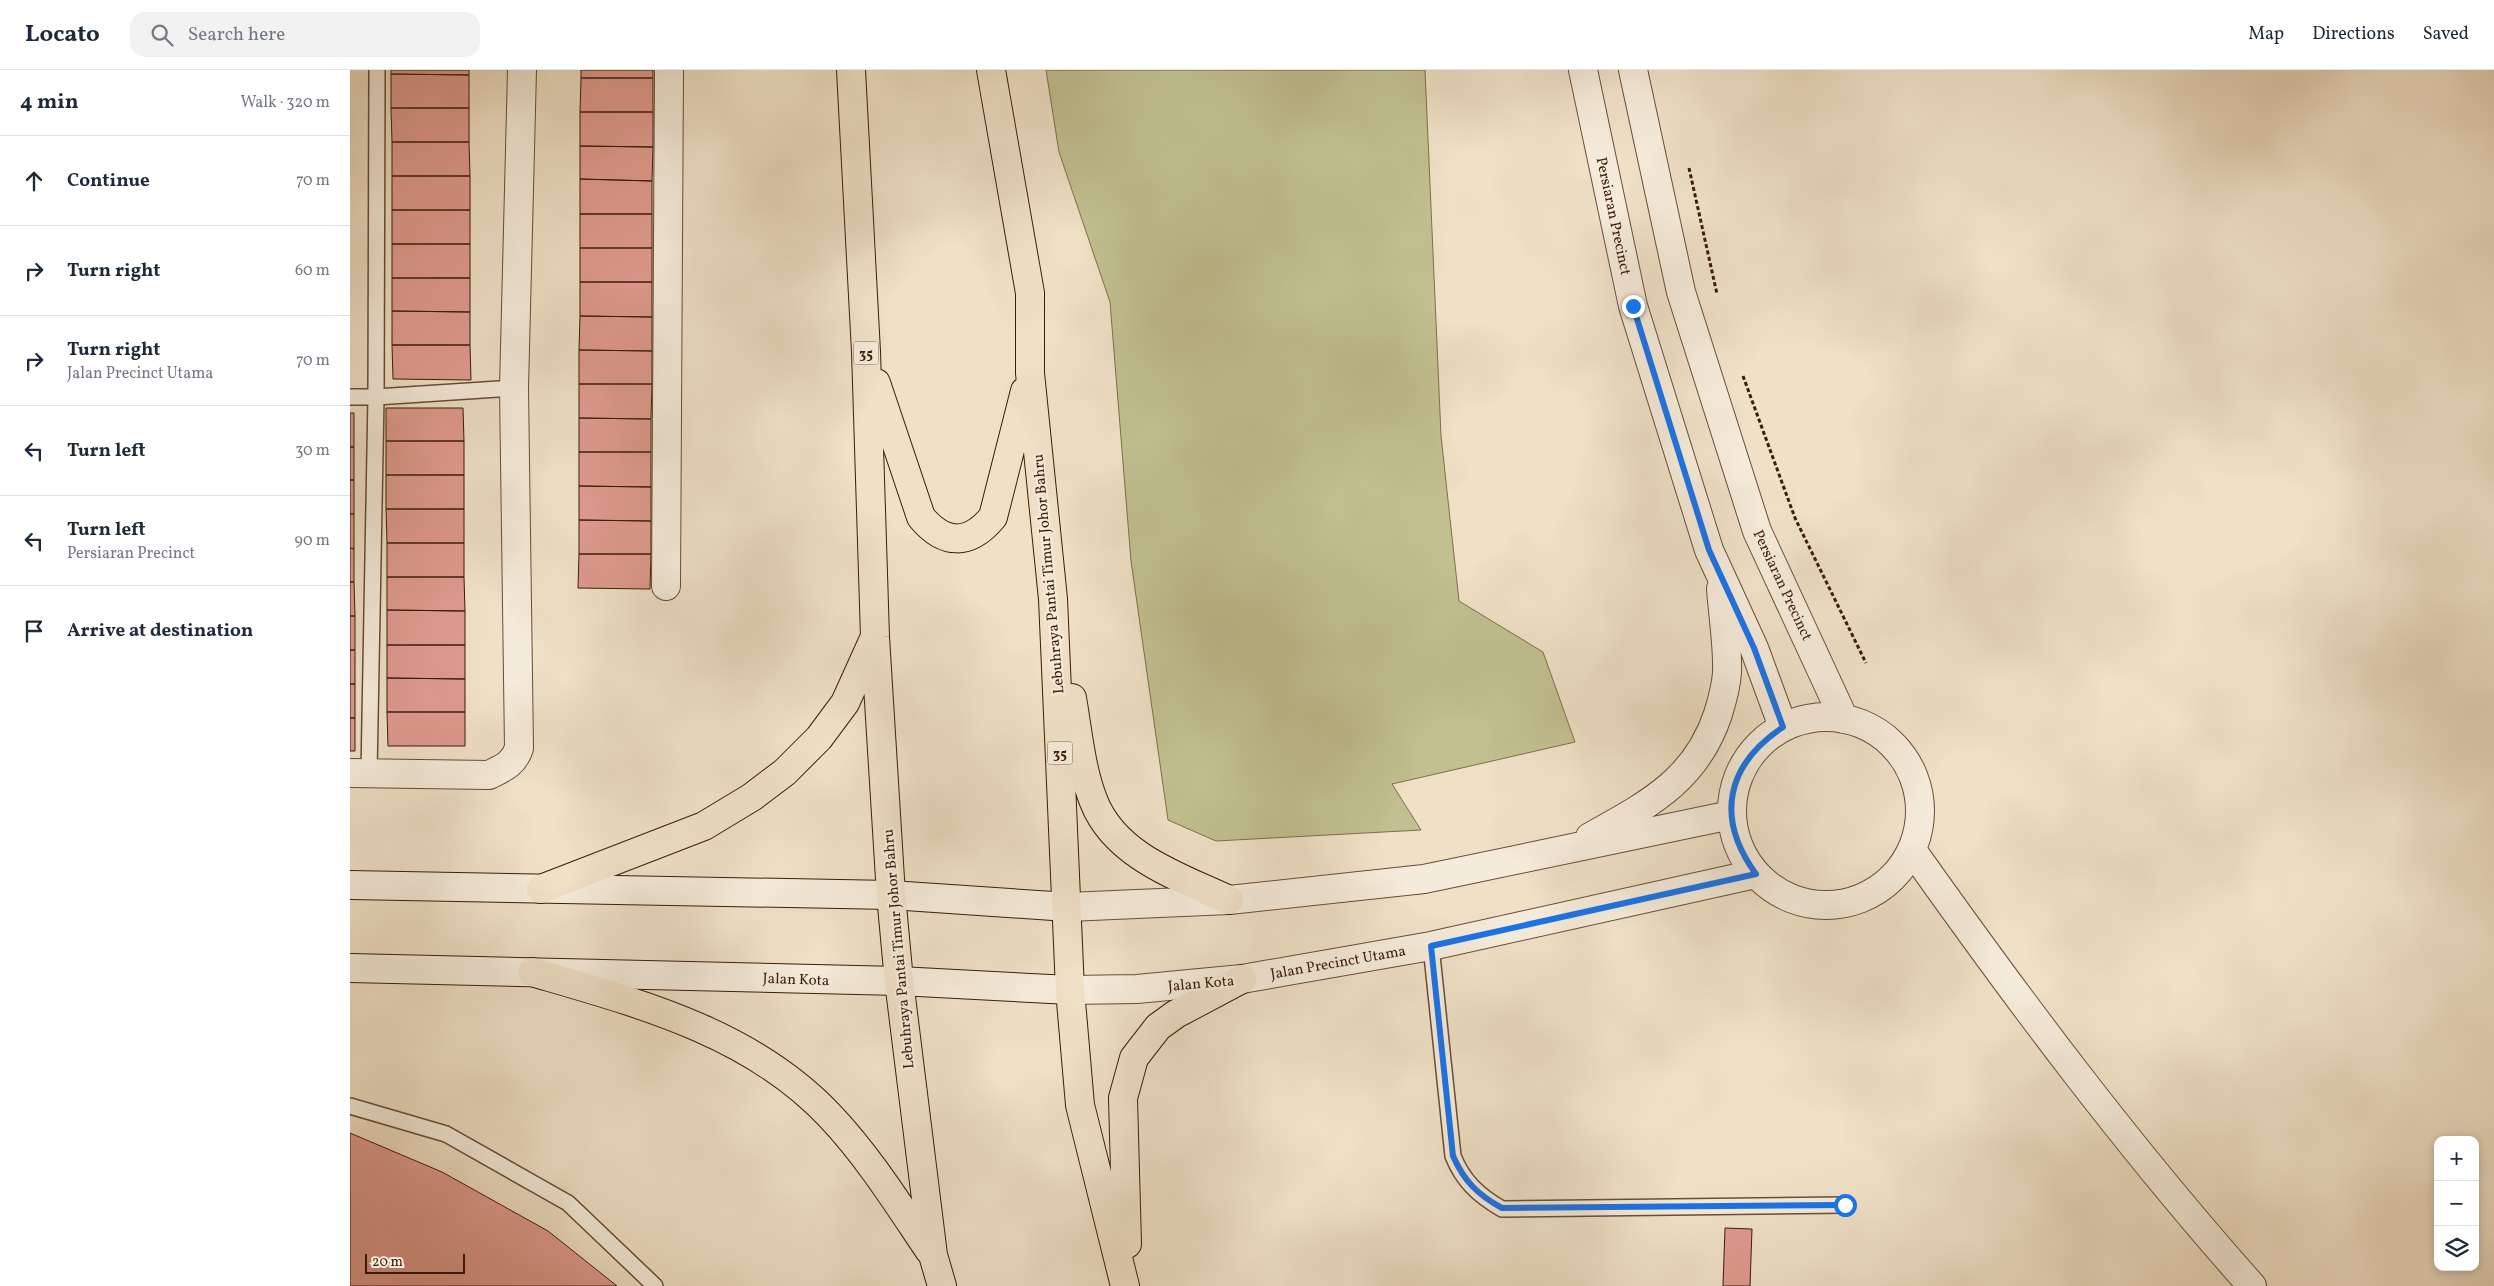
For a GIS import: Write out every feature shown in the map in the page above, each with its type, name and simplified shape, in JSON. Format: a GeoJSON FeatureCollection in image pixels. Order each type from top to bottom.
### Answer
{"type":"FeatureCollection","features":[{"type":"Feature","properties":{"kind":"highway","name":"Lebuhraya Pantai Timur Johor Bahru"},"geometry":{"type":"LineString","coordinates":[[851,70],[866,352],[875,637],[891,895],[899,982],[933,1255],[942,1286]]}},
{"type":"Feature","properties":{"kind":"highway","name":"Lebuhraya Pantai Timur Johor Bahru"},"geometry":{"type":"LineString","coordinates":[[991,70],[1030,293],[1030,373],[1053,598],[1068,907],[1070,990],[1080,1105],[1127,1286]]}},
{"type":"Feature","properties":{"kind":"highway"},"geometry":{"type":"LineString","coordinates":[[866,352],[921,517],[931,529],[944,537],[958,539],[969,537],[984,528],[993,518],[1030,373]]}},
{"type":"Feature","properties":{"kind":"highway"},"geometry":{"type":"LineString","coordinates":[[1053,598],[1088,781],[1094,803],[1104,821],[1118,839],[1136,854],[1229,900]]}},
{"type":"Feature","properties":{"kind":"highway"},"geometry":{"type":"LineString","coordinates":[[541,889],[704,826],[752,797],[785,772],[819,738],[845,704],[875,637]]}},
{"type":"Feature","properties":{"kind":"highway"},"geometry":{"type":"LineString","coordinates":[[532,972],[634,1002],[686,1021],[740,1047],[788,1078],[830,1115],[876,1170],[933,1255]]}},
{"type":"Feature","properties":{"kind":"highway"},"geometry":{"type":"LineString","coordinates":[[1127,1286],[1122,1127],[1123,1098],[1131,1067],[1145,1042],[1158,1027],[1176,1014],[1242,979]]}},
{"type":"Feature","properties":{"kind":"street"},"geometry":{"type":"LineString","coordinates":[[360,773],[489,774],[506,767],[515,758],[519,748],[514,388],[522,70]]}},
{"type":"Feature","properties":{"kind":"street"},"geometry":{"type":"LineString","coordinates":[[666,586],[669,70]]}},
{"type":"Feature","properties":{"kind":"street","name":"Persiaran Precinct"},"geometry":{"type":"LineString","coordinates":[[1583,70],[1633,306],[1709,550],[1754,648],[1783,727]]}},
{"type":"Feature","properties":{"kind":"street","name":"Persiaran Precinct"},"geometry":{"type":"LineString","coordinates":[[1633,70],[1682,292],[1757,531],[1844,719]]}},
{"type":"Feature","properties":{"kind":"street"},"geometry":{"type":"LineString","coordinates":[[1566,850],[1650,803],[1668,790],[1699,756],[1712,732],[1722,702],[1727,673],[1719,573]]}},
{"type":"Feature","properties":{"kind":"street"},"geometry":{"type":"LineString","coordinates":[[1823,717],[1844,719],[1866,726],[1887,740],[1903,758],[1910,772],[1920,803],[1918,827],[1912,850],[1900,870],[1883,887],[1862,898],[1840,905],[1817,906],[1794,900],[1773,889],[1756,874],[1743,857],[1735,837],[1731,816],[1733,794],[1739,773],[1750,754],[1765,739],[1783,727],[1802,720],[1823,717]]}},
{"type":"Feature","properties":{"kind":"street"},"geometry":{"type":"LineString","coordinates":[[350,886],[891,895],[1068,907],[1229,900],[1424,880],[1731,816]]}},
{"type":"Feature","properties":{"kind":"street"},"geometry":{"type":"LineString","coordinates":[[1912,850],[2007,984],[2088,1089],[2252,1286]]}},
{"type":"Feature","properties":{"kind":"street","name":"Jalan Precinct Utama"},"geometry":{"type":"LineString","coordinates":[[1242,979],[1431,946],[1756,874]]}},
{"type":"Feature","properties":{"kind":"street","name":"Jalan Kota"},"geometry":{"type":"LineString","coordinates":[[350,968],[899,982],[1070,990],[1137,989],[1242,979]]}},
{"type":"Feature","properties":{"kind":"lane"},"geometry":{"type":"LineString","coordinates":[[360,773],[376,397],[377,70]]}},
{"type":"Feature","properties":{"kind":"lane"},"geometry":{"type":"LineString","coordinates":[[350,397],[514,388]]}},
{"type":"Feature","properties":{"kind":"lane"},"geometry":{"type":"LineString","coordinates":[[1431,946],[1453,1156],[1463,1177],[1485,1199],[1502,1208],[1845,1205]]}},
{"type":"Feature","properties":{"kind":"lane"},"geometry":{"type":"LineString","coordinates":[[350,1106],[446,1134],[568,1203],[656,1286]]}},
{"type":"Feature","properties":{"kind":"path"},"geometry":{"type":"LineString","coordinates":[[1688,166],[1718,301]]}},
{"type":"Feature","properties":{"kind":"path"},"geometry":{"type":"LineString","coordinates":[[1742,374],[1795,518],[1866,664]]}},
{"type":"Feature","properties":{"kind":"shaded area"},"geometry":{"type":"Polygon","coordinates":[[[1046,70],[1425,70],[1441,436],[1459,601],[1543,652],[1575,742],[1392,784],[1421,830],[1216,841],[1168,820],[1131,561],[1110,302],[1059,152],[1046,70]]]}},
{"type":"Feature","properties":{"kind":"building"},"geometry":{"type":"Polygon","coordinates":[[[391,70],[469,70],[469,75],[391,74],[391,70]]]}},
{"type":"Feature","properties":{"kind":"building"},"geometry":{"type":"Polygon","coordinates":[[[581,70],[653,70],[653,78],[581,78],[581,70]]]}},
{"type":"Feature","properties":{"kind":"building"},"geometry":{"type":"Polygon","coordinates":[[[391,74],[469,75],[469,108],[391,108],[391,74]]]}},
{"type":"Feature","properties":{"kind":"building"},"geometry":{"type":"Polygon","coordinates":[[[581,78],[653,78],[653,112],[580,112],[581,78]]]}},
{"type":"Feature","properties":{"kind":"building"},"geometry":{"type":"Polygon","coordinates":[[[391,108],[469,108],[469,142],[392,142],[391,108]]]}},
{"type":"Feature","properties":{"kind":"building"},"geometry":{"type":"Polygon","coordinates":[[[580,112],[653,112],[653,147],[580,146],[580,112]]]}},
{"type":"Feature","properties":{"kind":"building"},"geometry":{"type":"Polygon","coordinates":[[[392,142],[469,142],[470,176],[392,176],[392,142]]]}},
{"type":"Feature","properties":{"kind":"building"},"geometry":{"type":"Polygon","coordinates":[[[580,146],[653,147],[652,181],[580,179],[580,146]]]}},
{"type":"Feature","properties":{"kind":"building"},"geometry":{"type":"Polygon","coordinates":[[[392,176],[470,176],[470,210],[392,210],[392,176]]]}},
{"type":"Feature","properties":{"kind":"building"},"geometry":{"type":"Polygon","coordinates":[[[580,179],[652,181],[652,214],[580,214],[580,179]]]}},
{"type":"Feature","properties":{"kind":"building"},"geometry":{"type":"Polygon","coordinates":[[[392,210],[470,210],[470,244],[392,244],[392,210]]]}},
{"type":"Feature","properties":{"kind":"building"},"geometry":{"type":"Polygon","coordinates":[[[580,214],[652,214],[652,248],[580,248],[580,214]]]}},
{"type":"Feature","properties":{"kind":"building"},"geometry":{"type":"Polygon","coordinates":[[[392,244],[470,244],[470,278],[392,278],[392,244]]]}},
{"type":"Feature","properties":{"kind":"building"},"geometry":{"type":"Polygon","coordinates":[[[580,248],[652,248],[652,282],[580,282],[580,248]]]}},
{"type":"Feature","properties":{"kind":"building"},"geometry":{"type":"Polygon","coordinates":[[[392,278],[470,278],[470,312],[392,311],[392,278]]]}},
{"type":"Feature","properties":{"kind":"building"},"geometry":{"type":"Polygon","coordinates":[[[580,282],[652,282],[652,317],[580,316],[580,282]]]}},
{"type":"Feature","properties":{"kind":"building"},"geometry":{"type":"Polygon","coordinates":[[[392,311],[470,312],[470,345],[392,345],[392,311]]]}},
{"type":"Feature","properties":{"kind":"building"},"geometry":{"type":"Polygon","coordinates":[[[580,316],[652,317],[652,351],[579,350],[580,316]]]}},
{"type":"Feature","properties":{"kind":"building"},"geometry":{"type":"Polygon","coordinates":[[[392,345],[470,345],[471,380],[393,379],[392,345]]]}},
{"type":"Feature","properties":{"kind":"building"},"geometry":{"type":"Polygon","coordinates":[[[579,350],[652,351],[652,384],[579,384],[579,350]]]}},
{"type":"Feature","properties":{"kind":"building"},"geometry":{"type":"Polygon","coordinates":[[[579,384],[652,384],[651,419],[579,418],[579,384]]]}},
{"type":"Feature","properties":{"kind":"building"},"geometry":{"type":"Polygon","coordinates":[[[386,408],[463,408],[464,441],[386,441],[386,408]]]}},
{"type":"Feature","properties":{"kind":"building"},"geometry":{"type":"Polygon","coordinates":[[[350,413],[354,413],[354,447],[350,447],[350,413]]]}},
{"type":"Feature","properties":{"kind":"building"},"geometry":{"type":"Polygon","coordinates":[[[579,418],[651,419],[651,452],[579,452],[579,418]]]}},
{"type":"Feature","properties":{"kind":"building"},"geometry":{"type":"Polygon","coordinates":[[[386,441],[464,441],[464,475],[386,475],[386,441]]]}},
{"type":"Feature","properties":{"kind":"building"},"geometry":{"type":"Polygon","coordinates":[[[350,447],[354,447],[354,480],[350,480],[350,447]]]}},
{"type":"Feature","properties":{"kind":"building"},"geometry":{"type":"Polygon","coordinates":[[[579,452],[651,452],[651,487],[579,486],[579,452]]]}},
{"type":"Feature","properties":{"kind":"building"},"geometry":{"type":"Polygon","coordinates":[[[386,475],[464,475],[464,509],[386,509],[386,475]]]}},
{"type":"Feature","properties":{"kind":"building"},"geometry":{"type":"Polygon","coordinates":[[[350,480],[354,480],[354,514],[350,514],[350,480]]]}},
{"type":"Feature","properties":{"kind":"building"},"geometry":{"type":"Polygon","coordinates":[[[579,486],[651,487],[651,521],[579,520],[579,486]]]}},
{"type":"Feature","properties":{"kind":"building"},"geometry":{"type":"Polygon","coordinates":[[[386,509],[464,509],[464,543],[387,543],[386,509]]]}},
{"type":"Feature","properties":{"kind":"building"},"geometry":{"type":"Polygon","coordinates":[[[350,514],[354,514],[354,549],[350,548],[350,514]]]}},
{"type":"Feature","properties":{"kind":"building"},"geometry":{"type":"Polygon","coordinates":[[[579,520],[651,521],[651,554],[579,554],[579,520]]]}},
{"type":"Feature","properties":{"kind":"building"},"geometry":{"type":"Polygon","coordinates":[[[387,543],[464,543],[464,577],[387,577],[387,543]]]}},
{"type":"Feature","properties":{"kind":"building"},"geometry":{"type":"Polygon","coordinates":[[[350,548],[354,549],[354,582],[350,582],[350,548]]]}},
{"type":"Feature","properties":{"kind":"building"},"geometry":{"type":"Polygon","coordinates":[[[579,554],[651,554],[650,589],[578,588],[579,554]]]}},
{"type":"Feature","properties":{"kind":"building"},"geometry":{"type":"Polygon","coordinates":[[[387,577],[464,577],[465,611],[387,610],[387,577]]]}},
{"type":"Feature","properties":{"kind":"building"},"geometry":{"type":"Polygon","coordinates":[[[350,582],[354,582],[355,616],[350,616],[350,582]]]}},
{"type":"Feature","properties":{"kind":"building"},"geometry":{"type":"Polygon","coordinates":[[[387,610],[465,611],[465,645],[387,645],[387,610]]]}},
{"type":"Feature","properties":{"kind":"building"},"geometry":{"type":"Polygon","coordinates":[[[350,616],[355,616],[355,650],[350,650],[350,616]]]}},
{"type":"Feature","properties":{"kind":"building"},"geometry":{"type":"Polygon","coordinates":[[[387,645],[465,645],[465,679],[387,678],[387,645]]]}},
{"type":"Feature","properties":{"kind":"building"},"geometry":{"type":"Polygon","coordinates":[[[350,650],[355,650],[355,684],[350,684],[350,650]]]}},
{"type":"Feature","properties":{"kind":"building"},"geometry":{"type":"Polygon","coordinates":[[[387,678],[465,679],[465,712],[387,712],[387,678]]]}},
{"type":"Feature","properties":{"kind":"building"},"geometry":{"type":"Polygon","coordinates":[[[350,684],[355,684],[355,718],[350,718],[350,684]]]}},
{"type":"Feature","properties":{"kind":"building"},"geometry":{"type":"Polygon","coordinates":[[[387,712],[465,712],[465,746],[388,746],[387,712]]]}},
{"type":"Feature","properties":{"kind":"building"},"geometry":{"type":"Polygon","coordinates":[[[350,718],[355,718],[355,751],[350,751],[350,718]]]}},
{"type":"Feature","properties":{"kind":"building"},"geometry":{"type":"Polygon","coordinates":[[[350,1133],[442,1172],[548,1231],[617,1286],[350,1286],[350,1133]]]}},
{"type":"Feature","properties":{"kind":"building"},"geometry":{"type":"Polygon","coordinates":[[[1725,1228],[1752,1229],[1750,1286],[1723,1286],[1725,1228]]]}},
{"type":"Feature","properties":{"kind":"route"},"geometry":{"type":"LineString","coordinates":[[1633,306],[1709,550],[1754,648],[1783,727],[1765,739],[1750,754],[1739,773],[1733,794],[1731,816],[1735,837],[1743,857],[1756,874],[1431,946],[1453,1156],[1463,1177],[1472,1189],[1502,1208],[1845,1205]]}}]}
